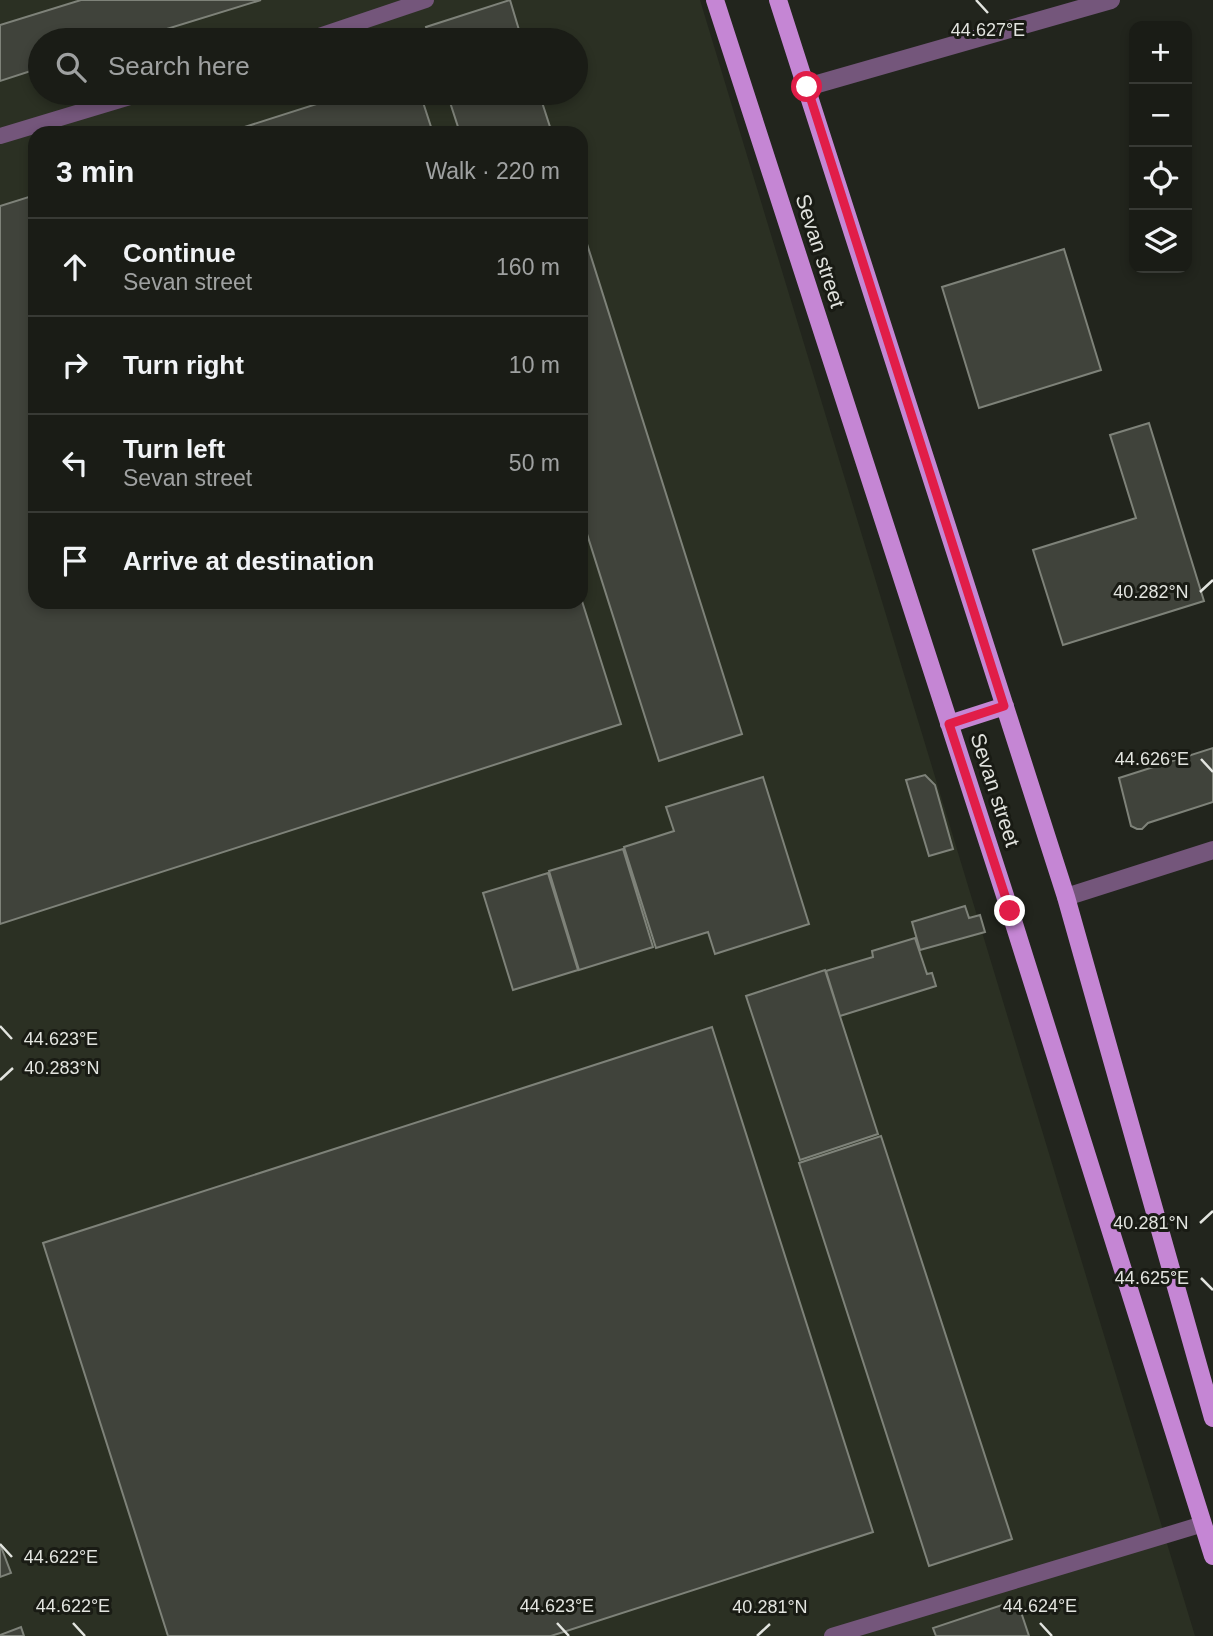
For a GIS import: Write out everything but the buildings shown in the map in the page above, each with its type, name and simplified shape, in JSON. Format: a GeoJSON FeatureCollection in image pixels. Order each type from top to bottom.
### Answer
{"type":"FeatureCollection","features":[{"type":"Feature","properties":{"kind":"main road","name":"Sevan street"},"geometry":{"type":"LineString","coordinates":[[715,0],[949,724],[1213,1556]]}},
{"type":"Feature","properties":{"kind":"main road","name":"Sevan street"},"geometry":{"type":"LineString","coordinates":[[778,0],[1066,897],[1213,1418]]}},
{"type":"Feature","properties":{"kind":"main road"},"geometry":{"type":"LineString","coordinates":[[949,724],[1004,706]]}},
{"type":"Feature","properties":{"kind":"street"},"geometry":{"type":"LineString","coordinates":[[807,87],[1111,0]]}},
{"type":"Feature","properties":{"kind":"street"},"geometry":{"type":"LineString","coordinates":[[1066,897],[1213,850]]}},
{"type":"Feature","properties":{"kind":"lane"},"geometry":{"type":"LineString","coordinates":[[343,28],[426,0]]}},
{"type":"Feature","properties":{"kind":"lane"},"geometry":{"type":"LineString","coordinates":[[33,126],[103,105]]}},
{"type":"Feature","properties":{"kind":"lane"},"geometry":{"type":"LineString","coordinates":[[0,136],[28,128]]}},
{"type":"Feature","properties":{"kind":"lane"},"geometry":{"type":"LineString","coordinates":[[832,1636],[1203,1524]]}},
{"type":"Feature","properties":{"kind":"shaded area"},"geometry":{"type":"Polygon","coordinates":[[[0,0],[700,0],[1195,1636],[0,1636],[0,0]]]}},
{"type":"Feature","properties":{"kind":"route"},"geometry":{"type":"LineString","coordinates":[[807,87],[1004,706],[949,724],[1010,911]]}}]}
